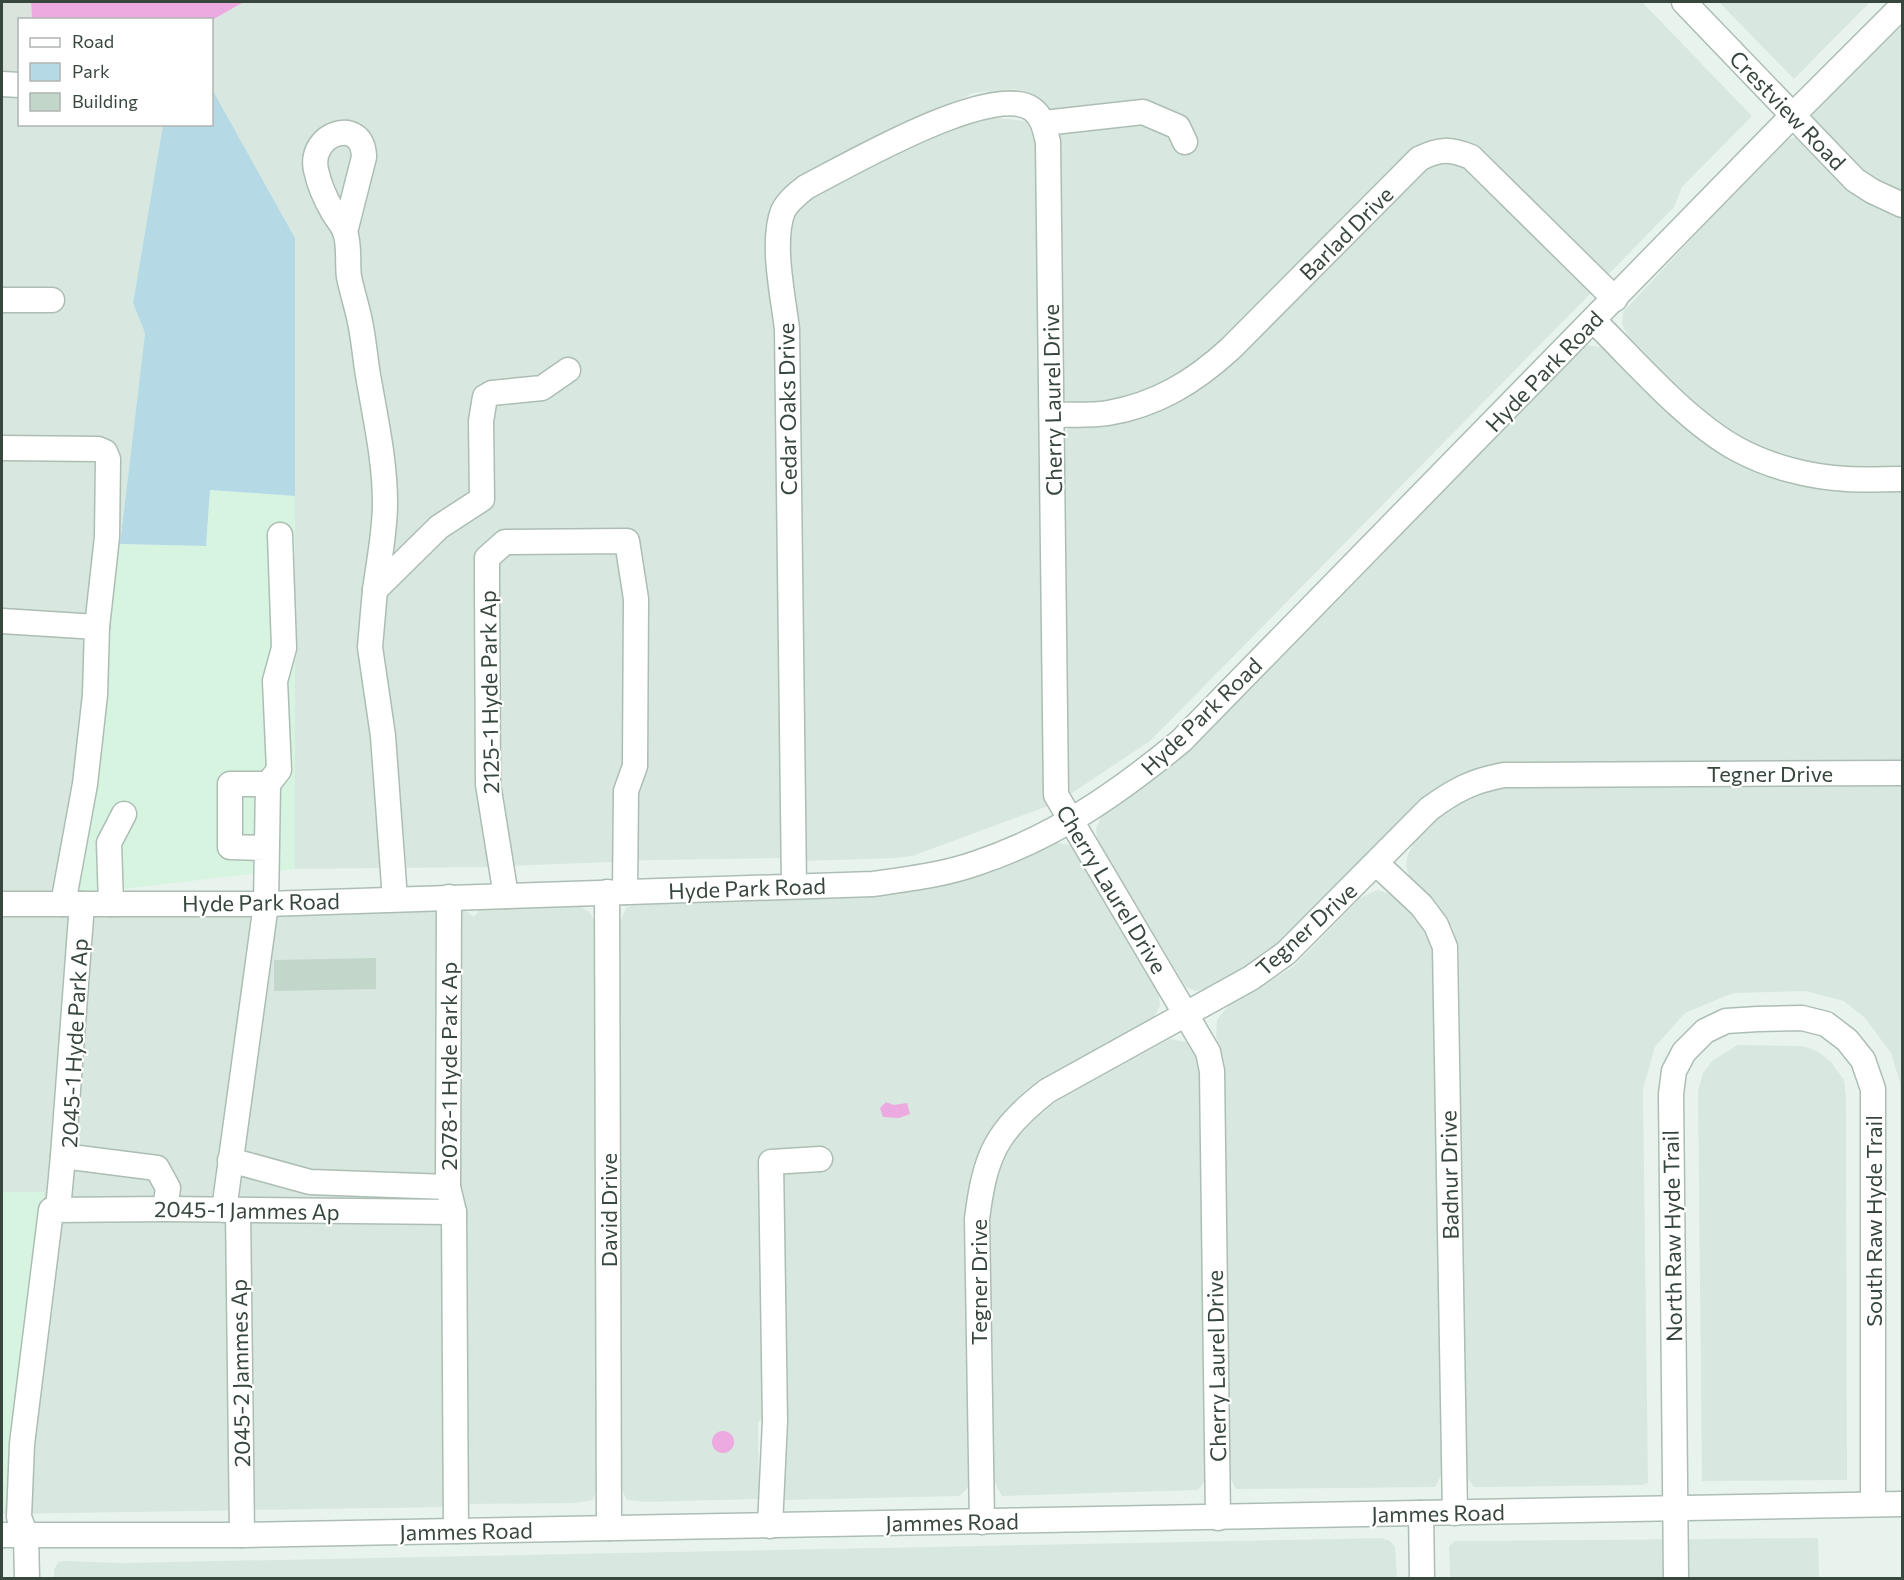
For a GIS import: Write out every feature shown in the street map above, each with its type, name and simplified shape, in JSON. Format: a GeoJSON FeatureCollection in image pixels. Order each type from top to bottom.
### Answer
{"type":"FeatureCollection","features":[{"type":"Feature","properties":{"kind":"street","name":"Crestview Road"},"geometry":{"type":"LineString","coordinates":[[1684,2],[1855,180],[1902,205]]}},
{"type":"Feature","properties":{"kind":"street","name":"Hyde Park Road"},"geometry":{"type":"LineString","coordinates":[[2,904],[266,904],[873,884],[925,876],[976,864],[1023,845],[1071,822],[1140,775],[1181,741],[1902,6]]}},
{"type":"Feature","properties":{"kind":"street"},"geometry":{"type":"LineString","coordinates":[[2,84],[18,85]]}},
{"type":"Feature","properties":{"kind":"street","name":"Cedar Oaks Drive"},"geometry":{"type":"LineString","coordinates":[[794,886],[787,329],[778,246],[779,227],[784,209],[794,196],[806,187],[898,140],[968,110],[1010,103],[1038,116],[1143,112],[1178,127],[1185,142]]}},
{"type":"Feature","properties":{"kind":"street","name":"Cherry Laurel Drive"},"geometry":{"type":"LineString","coordinates":[[1038,116],[1048,142],[1056,795],[1208,1052],[1212,1071],[1218,1518]]}},
{"type":"Feature","properties":{"kind":"street","name":"Barlad Drive"},"geometry":{"type":"LineString","coordinates":[[1052,415],[1106,413],[1144,404],[1173,392],[1206,371],[1230,350],[1419,159],[1435,151],[1455,151],[1471,157],[1615,298]]}},
{"type":"Feature","properties":{"kind":"street"},"geometry":{"type":"LineString","coordinates":[[345,232],[349,277],[360,320],[378,425],[385,502],[370,647],[383,736],[395,899]]}},
{"type":"Feature","properties":{"kind":"street"},"geometry":{"type":"LineString","coordinates":[[2,300],[52,300]]}},
{"type":"Feature","properties":{"kind":"street"},"geometry":{"type":"LineString","coordinates":[[1594,321],[1685,411],[1737,449],[1770,463],[1810,474],[1848,479],[1902,479]]}},
{"type":"Feature","properties":{"kind":"street"},"geometry":{"type":"LineString","coordinates":[[375,590],[439,527],[482,499],[481,421],[485,397],[492,393],[542,388],[568,370]]}},
{"type":"Feature","properties":{"kind":"street","name":"2045-1 Hyde Park Ap"},"geometry":{"type":"LineString","coordinates":[[2,448],[98,449],[105,452],[108,459],[107,537],[97,627],[95,696],[73,904],[63,1156],[157,1168],[168,1188],[165,1209]]}},
{"type":"Feature","properties":{"kind":"street"},"geometry":{"type":"LineString","coordinates":[[230,1160],[266,904],[268,784],[279,770],[275,681],[284,648],[280,535]]}},
{"type":"Feature","properties":{"kind":"street","name":"David Drive"},"geometry":{"type":"LineString","coordinates":[[487,558],[505,542],[627,541],[636,599],[635,766],[626,791],[616,892],[609,1528]]}},
{"type":"Feature","properties":{"kind":"street","name":"2125-1 Hyde Park Ap"},"geometry":{"type":"LineString","coordinates":[[487,558],[488,784],[506,896]]}},
{"type":"Feature","properties":{"kind":"street"},"geometry":{"type":"LineString","coordinates":[[2,621],[97,627]]}},
{"type":"Feature","properties":{"kind":"street","name":"Tegner Drive"},"geometry":{"type":"LineString","coordinates":[[982,1522],[977,1219],[980,1191],[987,1163],[1002,1134],[1023,1110],[1047,1091],[1187,1015],[1251,978],[1286,953],[1377,864],[1429,809],[1453,792],[1482,779],[1504,775],[1902,772]]}},
{"type":"Feature","properties":{"kind":"street"},"geometry":{"type":"LineString","coordinates":[[267,848],[230,848],[230,784],[268,784]]}},
{"type":"Feature","properties":{"kind":"street"},"geometry":{"type":"LineString","coordinates":[[111,904],[109,843],[124,814]]}},
{"type":"Feature","properties":{"kind":"street","name":"Badnur Drive"},"geometry":{"type":"LineString","coordinates":[[1377,864],[1421,905],[1436,924],[1445,947],[1455,1513]]}},
{"type":"Feature","properties":{"kind":"street","name":"2078-1 Hyde Park Ap"},"geometry":{"type":"LineString","coordinates":[[230,1160],[310,1182],[448,1187],[449,897]]}},
{"type":"Feature","properties":{"kind":"street","name":"South Raw Hyde Trail"},"geometry":{"type":"LineString","coordinates":[[1758,1018],[1802,1018],[1826,1024],[1847,1040],[1863,1060],[1873,1089],[1874,1504]]}},
{"type":"Feature","properties":{"kind":"street","name":"North Raw Hyde Trail"},"geometry":{"type":"LineString","coordinates":[[1676,1578],[1671,1094],[1674,1071],[1684,1052],[1705,1031],[1726,1021],[1758,1018]]}},
{"type":"Feature","properties":{"kind":"street"},"geometry":{"type":"LineString","coordinates":[[27,1578],[26,1536],[19,1517],[22,1444],[51,1210],[58,1209],[63,1156]]}},
{"type":"Feature","properties":{"kind":"street"},"geometry":{"type":"LineString","coordinates":[[770,1526],[775,1421],[771,1162],[820,1159]]}},
{"type":"Feature","properties":{"kind":"street","name":"2045-2 Jammes Ap"},"geometry":{"type":"LineString","coordinates":[[230,1160],[242,1535]]}},
{"type":"Feature","properties":{"kind":"street"},"geometry":{"type":"LineString","coordinates":[[448,1187],[454,1212],[456,1531]]}},
{"type":"Feature","properties":{"kind":"street","name":"2045-1 Jammes Ap"},"geometry":{"type":"LineString","coordinates":[[58,1209],[454,1212]]}},
{"type":"Feature","properties":{"kind":"street","name":"Jammes Road"},"geometry":{"type":"LineString","coordinates":[[2,1535],[242,1535],[1902,1504]]}},
{"type":"Feature","properties":{"kind":"street"},"geometry":{"type":"LineString","coordinates":[[1421,1514],[1422,1578]]}},
{"type":"Feature","properties":{"kind":"shaded area"},"geometry":{"type":"Polygon","coordinates":[[[2,2],[31,2],[32,18],[18,18],[18,74],[2,74],[2,2]]]}},
{"type":"Feature","properties":{"kind":"shaded area"},"geometry":{"type":"Polygon","coordinates":[[[31,2],[244,2],[213,19],[32,18],[31,2]]]}},
{"type":"Feature","properties":{"kind":"shaded area"},"geometry":{"type":"Polygon","coordinates":[[[244,2],[1642,2],[1752,116],[1682,187],[1674,207],[1607,276],[1474,145],[1446,138],[1412,150],[1204,361],[1132,397],[1071,407],[1061,395],[1056,118],[1039,99],[1016,89],[973,93],[793,180],[778,196],[768,239],[778,336],[784,858],[481,867],[295,869],[295,238],[213,91],[213,19],[244,2]]]}},
{"type":"Feature","properties":{"kind":"shaded area"},"geometry":{"type":"Polygon","coordinates":[[[1719,2],[1870,2],[1794,79],[1719,2]]]}},
{"type":"Feature","properties":{"kind":"shaded area"},"geometry":{"type":"Polygon","coordinates":[[[1902,20],[1902,197],[1859,172],[1813,124],[1813,116],[1815,108],[1902,20]]]}},
{"type":"Feature","properties":{"kind":"shaded area"},"geometry":{"type":"Polygon","coordinates":[[[2,74],[18,74],[18,126],[163,126],[133,303],[145,333],[78,894],[2,894],[2,74]]]}},
{"type":"Feature","properties":{"kind":"shaded area"},"geometry":{"type":"Polygon","coordinates":[[[986,117],[1027,121],[1039,132],[1048,806],[912,856],[806,861],[796,323],[785,241],[795,214],[810,200],[929,136],[986,117]]]}},
{"type":"Feature","properties":{"kind":"shaded area"},"geometry":{"type":"Polygon","coordinates":[[[1795,137],[1807,143],[1902,215],[1902,468],[1858,468],[1812,464],[1764,450],[1712,421],[1631,342],[1622,324],[1623,312],[1782,142],[1795,137]]]}},
{"type":"Feature","properties":{"kind":"shaded area"},"geometry":{"type":"Polygon","coordinates":[[[1458,159],[1594,290],[1150,741],[1069,795],[1066,787],[1063,437],[1076,423],[1143,415],[1427,165],[1458,159]]]}},
{"type":"Feature","properties":{"kind":"shaded area"},"geometry":{"type":"Polygon","coordinates":[[[1587,345],[1607,348],[1686,428],[1735,462],[1787,483],[1839,490],[1902,490],[1902,762],[1488,767],[1285,939],[1247,968],[1210,988],[1196,991],[1186,987],[1098,844],[1096,829],[1101,816],[1155,778],[1587,345]]]}},
{"type":"Feature","properties":{"kind":"shaded area"},"geometry":{"type":"Polygon","coordinates":[[[210,490],[295,496],[295,869],[78,894],[120,544],[206,546],[210,490]]]}},
{"type":"Feature","properties":{"kind":"shaded area"},"geometry":{"type":"Polygon","coordinates":[[[1902,784],[1902,1479],[1900,1479],[1900,1083],[1891,1053],[1865,1018],[1844,1001],[1805,991],[1733,993],[1685,1013],[1655,1047],[1643,1089],[1648,1483],[1642,1485],[1474,1487],[1465,1474],[1459,950],[1452,927],[1439,909],[1411,882],[1406,866],[1407,857],[1414,842],[1451,806],[1503,787],[1902,784]]]}},
{"type":"Feature","properties":{"kind":"shaded area"},"geometry":{"type":"Polygon","coordinates":[[[1055,842],[1073,846],[1158,989],[1160,1006],[1151,1022],[1029,1091],[1000,1118],[983,1143],[971,1172],[966,1208],[968,1487],[960,1496],[782,1500],[780,1177],[789,1168],[829,1167],[828,1146],[764,1151],[765,1420],[758,1421],[759,1499],[645,1502],[627,1500],[621,1488],[618,927],[626,908],[640,901],[853,896],[910,891],[985,873],[1055,842]]]}},
{"type":"Feature","properties":{"kind":"shaded area"},"geometry":{"type":"Polygon","coordinates":[[[1377,890],[1396,896],[1430,932],[1434,953],[1442,1473],[1435,1487],[1236,1489],[1229,1475],[1223,1057],[1216,1037],[1217,1020],[1229,1005],[1293,967],[1360,898],[1377,890]]]}},
{"type":"Feature","properties":{"kind":"shaded area"},"geometry":{"type":"Polygon","coordinates":[[[484,904],[578,904],[589,912],[595,921],[598,1484],[593,1500],[576,1503],[469,1504],[466,1497],[448,1507],[4,1514],[44,1192],[2,1192],[2,917],[463,909],[474,917],[484,904]]]}},
{"type":"Feature","properties":{"kind":"shaded area"},"geometry":{"type":"Polygon","coordinates":[[[1170,1039],[1186,1042],[1193,1048],[1200,1063],[1205,1481],[1198,1490],[1002,1496],[991,1476],[989,1229],[993,1183],[1008,1146],[1041,1110],[1170,1039]]]}},
{"type":"Feature","properties":{"kind":"shaded area"},"geometry":{"type":"Polygon","coordinates":[[[1738,1045],[1802,1046],[1817,1051],[1831,1062],[1844,1080],[1846,1097],[1847,1480],[1702,1481],[1698,1091],[1703,1073],[1713,1060],[1738,1045]]]}},
{"type":"Feature","properties":{"kind":"shaded area"},"geometry":{"type":"Polygon","coordinates":[[[886,1102],[894,1105],[907,1103],[910,1114],[899,1118],[883,1117],[880,1108],[886,1102]]]}},
{"type":"Feature","properties":{"kind":"shaded area"},"geometry":{"type":"Polygon","coordinates":[[[2,1192],[44,1192],[4,1514],[2,1514],[2,1192]]]}},
{"type":"Feature","properties":{"kind":"shaded area"},"geometry":{"type":"Polygon","coordinates":[[[723,1431],[731,1434],[734,1442],[731,1450],[723,1453],[715,1450],[712,1442],[715,1434],[723,1431]]]}},
{"type":"Feature","properties":{"kind":"shaded area"},"geometry":{"type":"Polygon","coordinates":[[[1382,1538],[1390,1541],[1395,1547],[1397,1578],[54,1578],[54,1570],[58,1562],[62,1561],[123,1563],[1382,1538]]]}},
{"type":"Feature","properties":{"kind":"shaded area"},"geometry":{"type":"Polygon","coordinates":[[[1818,1538],[1819,1578],[1450,1578],[1449,1546],[1455,1541],[1818,1538]]]}},
{"type":"Feature","properties":{"kind":"green space"},"geometry":{"type":"Polygon","coordinates":[[[213,91],[295,238],[295,496],[210,490],[206,546],[120,544],[145,333],[133,303],[163,126],[213,126],[213,91]]]}},
{"type":"Feature","properties":{"kind":"building"},"geometry":{"type":"Polygon","coordinates":[[[376,958],[376,989],[274,991],[274,960],[376,958]]]}}]}
